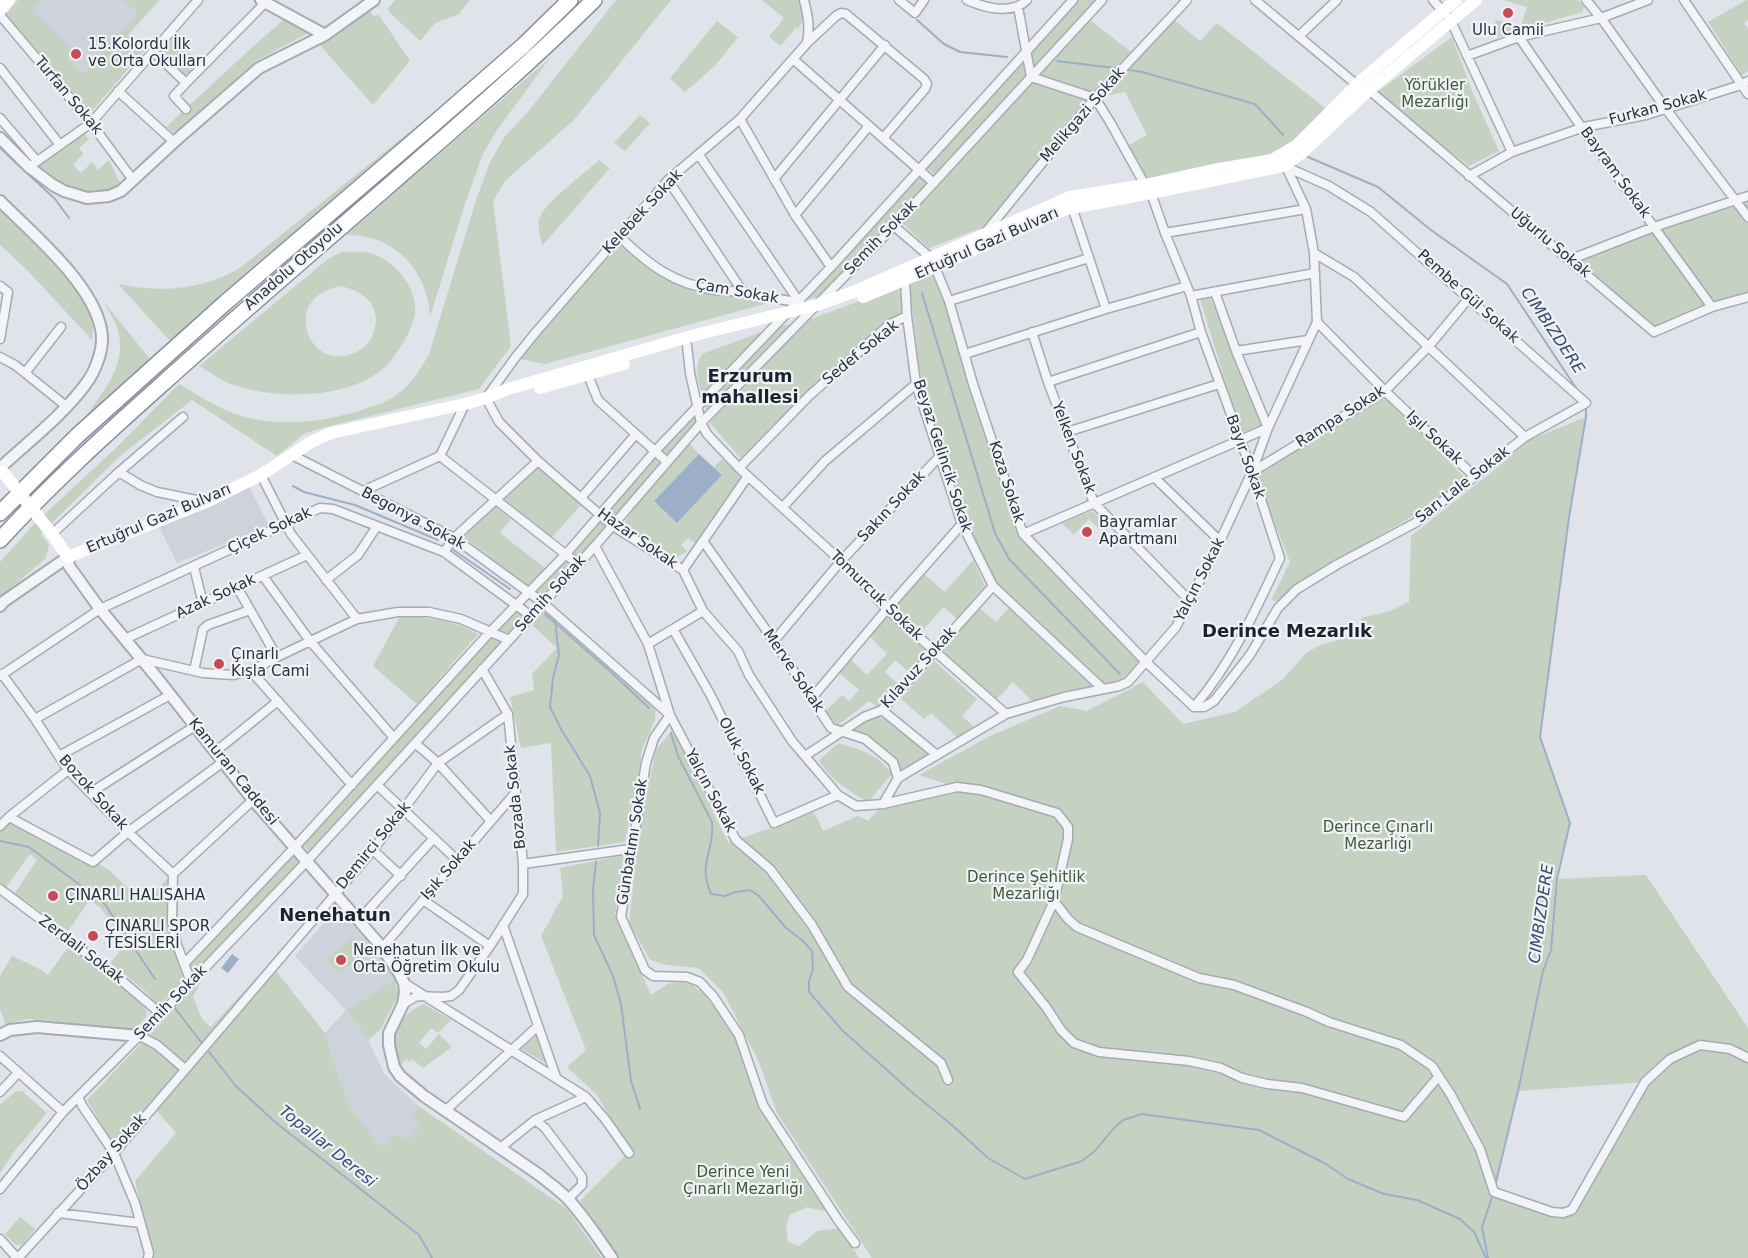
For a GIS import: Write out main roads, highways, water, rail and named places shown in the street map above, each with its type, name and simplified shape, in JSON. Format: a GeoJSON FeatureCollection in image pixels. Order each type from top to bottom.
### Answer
{"type":"FeatureCollection","features":[{"type":"Feature","properties":{"kind":"highway","name":"Anadolu Otoyolu"},"geometry":{"type":"LineString","coordinates":[[0,513],[78,435],[209,317],[524,45],[570,0]]}},
{"type":"Feature","properties":{"kind":"highway","name":"Anadolu Otoyolu"},"geometry":{"type":"LineString","coordinates":[[0,540],[25,512],[94,445],[239,314],[535,58],[594,0]]}},
{"type":"Feature","properties":{"kind":"main road"},"geometry":{"type":"LineString","coordinates":[[0,12],[9,0]]}},
{"type":"Feature","properties":{"kind":"main road","name":"Ertuğrul Gazi Bulvarı"},"geometry":{"type":"LineString","coordinates":[[486,398],[507,398],[687,345],[778,323],[803,308],[859,298],[905,280],[984,234],[1071,202],[1283,166],[1303,152],[1369,90],[1446,16],[1456,0]]}},
{"type":"Feature","properties":{"kind":"main road","name":"Ertuğrul Gazi Bulvarı"},"geometry":{"type":"LineString","coordinates":[[1148,189],[1272,160],[1296,146],[1357,85],[1446,16],[1476,0]]}},
{"type":"Feature","properties":{"kind":"main road","name":"Ertuğrul Gazi Bulvarı"},"geometry":{"type":"LineString","coordinates":[[1,470],[68,557],[207,502],[261,474],[311,442],[331,433],[465,404],[508,389],[651,348],[817,305],[933,262],[1071,202]]}},
{"type":"Feature","properties":{"kind":"water"},"geometry":{"type":"Polygon","coordinates":[[[699,454],[722,475],[677,523],[654,501],[699,454]]]}},
{"type":"Feature","properties":{"kind":"water"},"geometry":{"type":"Polygon","coordinates":[[[232,954],[239,959],[228,973],[221,968],[232,954]]]}},
{"type":"Feature","properties":{"kind":"waterway","name":"CIMBIZDERE"},"geometry":{"type":"LineString","coordinates":[[917,20],[944,44],[960,52],[1007,57]]}},
{"type":"Feature","properties":{"kind":"waterway","name":"CIMBIZDERE"},"geometry":{"type":"LineString","coordinates":[[1057,61],[1115,68]]}},
{"type":"Feature","properties":{"kind":"waterway","name":"CIMBIZDERE"},"geometry":{"type":"LineString","coordinates":[[1129,70],[1255,104],[1283,135]]}},
{"type":"Feature","properties":{"kind":"waterway"},"geometry":{"type":"LineString","coordinates":[[0,148],[55,199],[69,218]]}},
{"type":"Feature","properties":{"kind":"waterway","name":"CIMBIZDERE"},"geometry":{"type":"LineString","coordinates":[[1308,157],[1378,187],[1431,230],[1507,284],[1578,391]]}},
{"type":"Feature","properties":{"kind":"waterway"},"geometry":{"type":"LineString","coordinates":[[922,293],[995,533],[1009,559],[1120,674]]}},
{"type":"Feature","properties":{"kind":"waterway","name":"CIMBIZDERE"},"geometry":{"type":"LineString","coordinates":[[1569,517],[1586,407]]}},
{"type":"Feature","properties":{"kind":"waterway"},"geometry":{"type":"LineString","coordinates":[[293,486],[304,492],[355,505],[438,540]]}},
{"type":"Feature","properties":{"kind":"waterway","name":"CIMBIZDERE"},"geometry":{"type":"LineString","coordinates":[[1495,1186],[1543,971],[1551,950],[1557,879],[1570,823],[1540,737],[1569,517]]}},
{"type":"Feature","properties":{"kind":"waterway"},"geometry":{"type":"LineString","coordinates":[[452,549],[510,589]]}},
{"type":"Feature","properties":{"kind":"waterway"},"geometry":{"type":"LineString","coordinates":[[545,614],[649,708]]}},
{"type":"Feature","properties":{"kind":"waterway"},"geometry":{"type":"LineString","coordinates":[[555,621],[559,655],[553,678],[550,707],[590,776],[600,813],[598,846]]}},
{"type":"Feature","properties":{"kind":"waterway"},"geometry":{"type":"LineString","coordinates":[[671,733],[678,756],[712,822],[706,865],[707,883],[711,894],[724,896],[750,890],[759,896],[786,928],[812,951],[813,969],[809,981],[809,992],[843,1031],[988,1158],[1025,1179],[1082,1161],[1096,1150],[1123,1120],[1142,1114],[1259,1130],[1326,1164],[1348,1179],[1384,1194],[1417,1200],[1460,1219],[1474,1232],[1486,1258]]}},
{"type":"Feature","properties":{"kind":"waterway"},"geometry":{"type":"LineString","coordinates":[[0,841],[29,847],[104,903],[155,979]]}},
{"type":"Feature","properties":{"kind":"waterway"},"geometry":{"type":"LineString","coordinates":[[596,861],[593,891],[594,935],[613,976],[621,1004],[631,1081],[640,1109]]}},
{"type":"Feature","properties":{"kind":"waterway","name":"Topallar Deresi"},"geometry":{"type":"LineString","coordinates":[[174,1007],[201,1042]]}},
{"type":"Feature","properties":{"kind":"waterway","name":"Topallar Deresi"},"geometry":{"type":"LineString","coordinates":[[209,1052],[235,1085],[275,1122],[419,1235],[432,1258]]}},
{"type":"Feature","properties":{"kind":"waterway","name":"CIMBIZDERE"},"geometry":{"type":"LineString","coordinates":[[1488,1258],[1482,1227],[1493,1194]]}},
{"type":"Feature","properties":{"kind":"place","name":"Ulu Camii"},"geometry":{"type":"Point","coordinates":[1508,13]}},
{"type":"Feature","properties":{"kind":"place","name":"15.Kolordu İlk ve Orta Okulları"},"geometry":{"type":"Point","coordinates":[76,54]}},
{"type":"Feature","properties":{"kind":"place","name":"Bayramlar Apartmanı"},"geometry":{"type":"Point","coordinates":[1087,532]}},
{"type":"Feature","properties":{"kind":"place","name":"Çınarlı Kışla Cami"},"geometry":{"type":"Point","coordinates":[219,664]}},
{"type":"Feature","properties":{"kind":"place","name":"ÇINARLI HALISAHA"},"geometry":{"type":"Point","coordinates":[53,896]}},
{"type":"Feature","properties":{"kind":"place","name":"ÇINARLI SPOR TESİSLERİ"},"geometry":{"type":"Point","coordinates":[93,936]}},
{"type":"Feature","properties":{"kind":"place","name":"Nenehatun İlk ve Orta Öğretim Okulu"},"geometry":{"type":"Point","coordinates":[341,960]}},
{"type":"Feature","properties":{"kind":"district","name":"Erzurum mahallesi"},"geometry":{"type":"Point","coordinates":[750,388]}},
{"type":"Feature","properties":{"kind":"district","name":"Derince Mezarlık"},"geometry":{"type":"Point","coordinates":[1287,632]}},
{"type":"Feature","properties":{"kind":"district","name":"Nenehatun"},"geometry":{"type":"Point","coordinates":[335,916]}},
{"type":"Feature","properties":{"kind":"park label","name":"Yörükler Mezarlığı"},"geometry":{"type":"Point","coordinates":[1435,94]}},
{"type":"Feature","properties":{"kind":"park label","name":"Derince Çınarlı Mezarlığı"},"geometry":{"type":"Point","coordinates":[1378,836]}},
{"type":"Feature","properties":{"kind":"park label","name":"Derince Şehitlik Mezarlığı"},"geometry":{"type":"Point","coordinates":[1026,886]}},
{"type":"Feature","properties":{"kind":"park label","name":"Derince Yeni Çınarlı Mezarlığı"},"geometry":{"type":"Point","coordinates":[743,1182]}}]}
